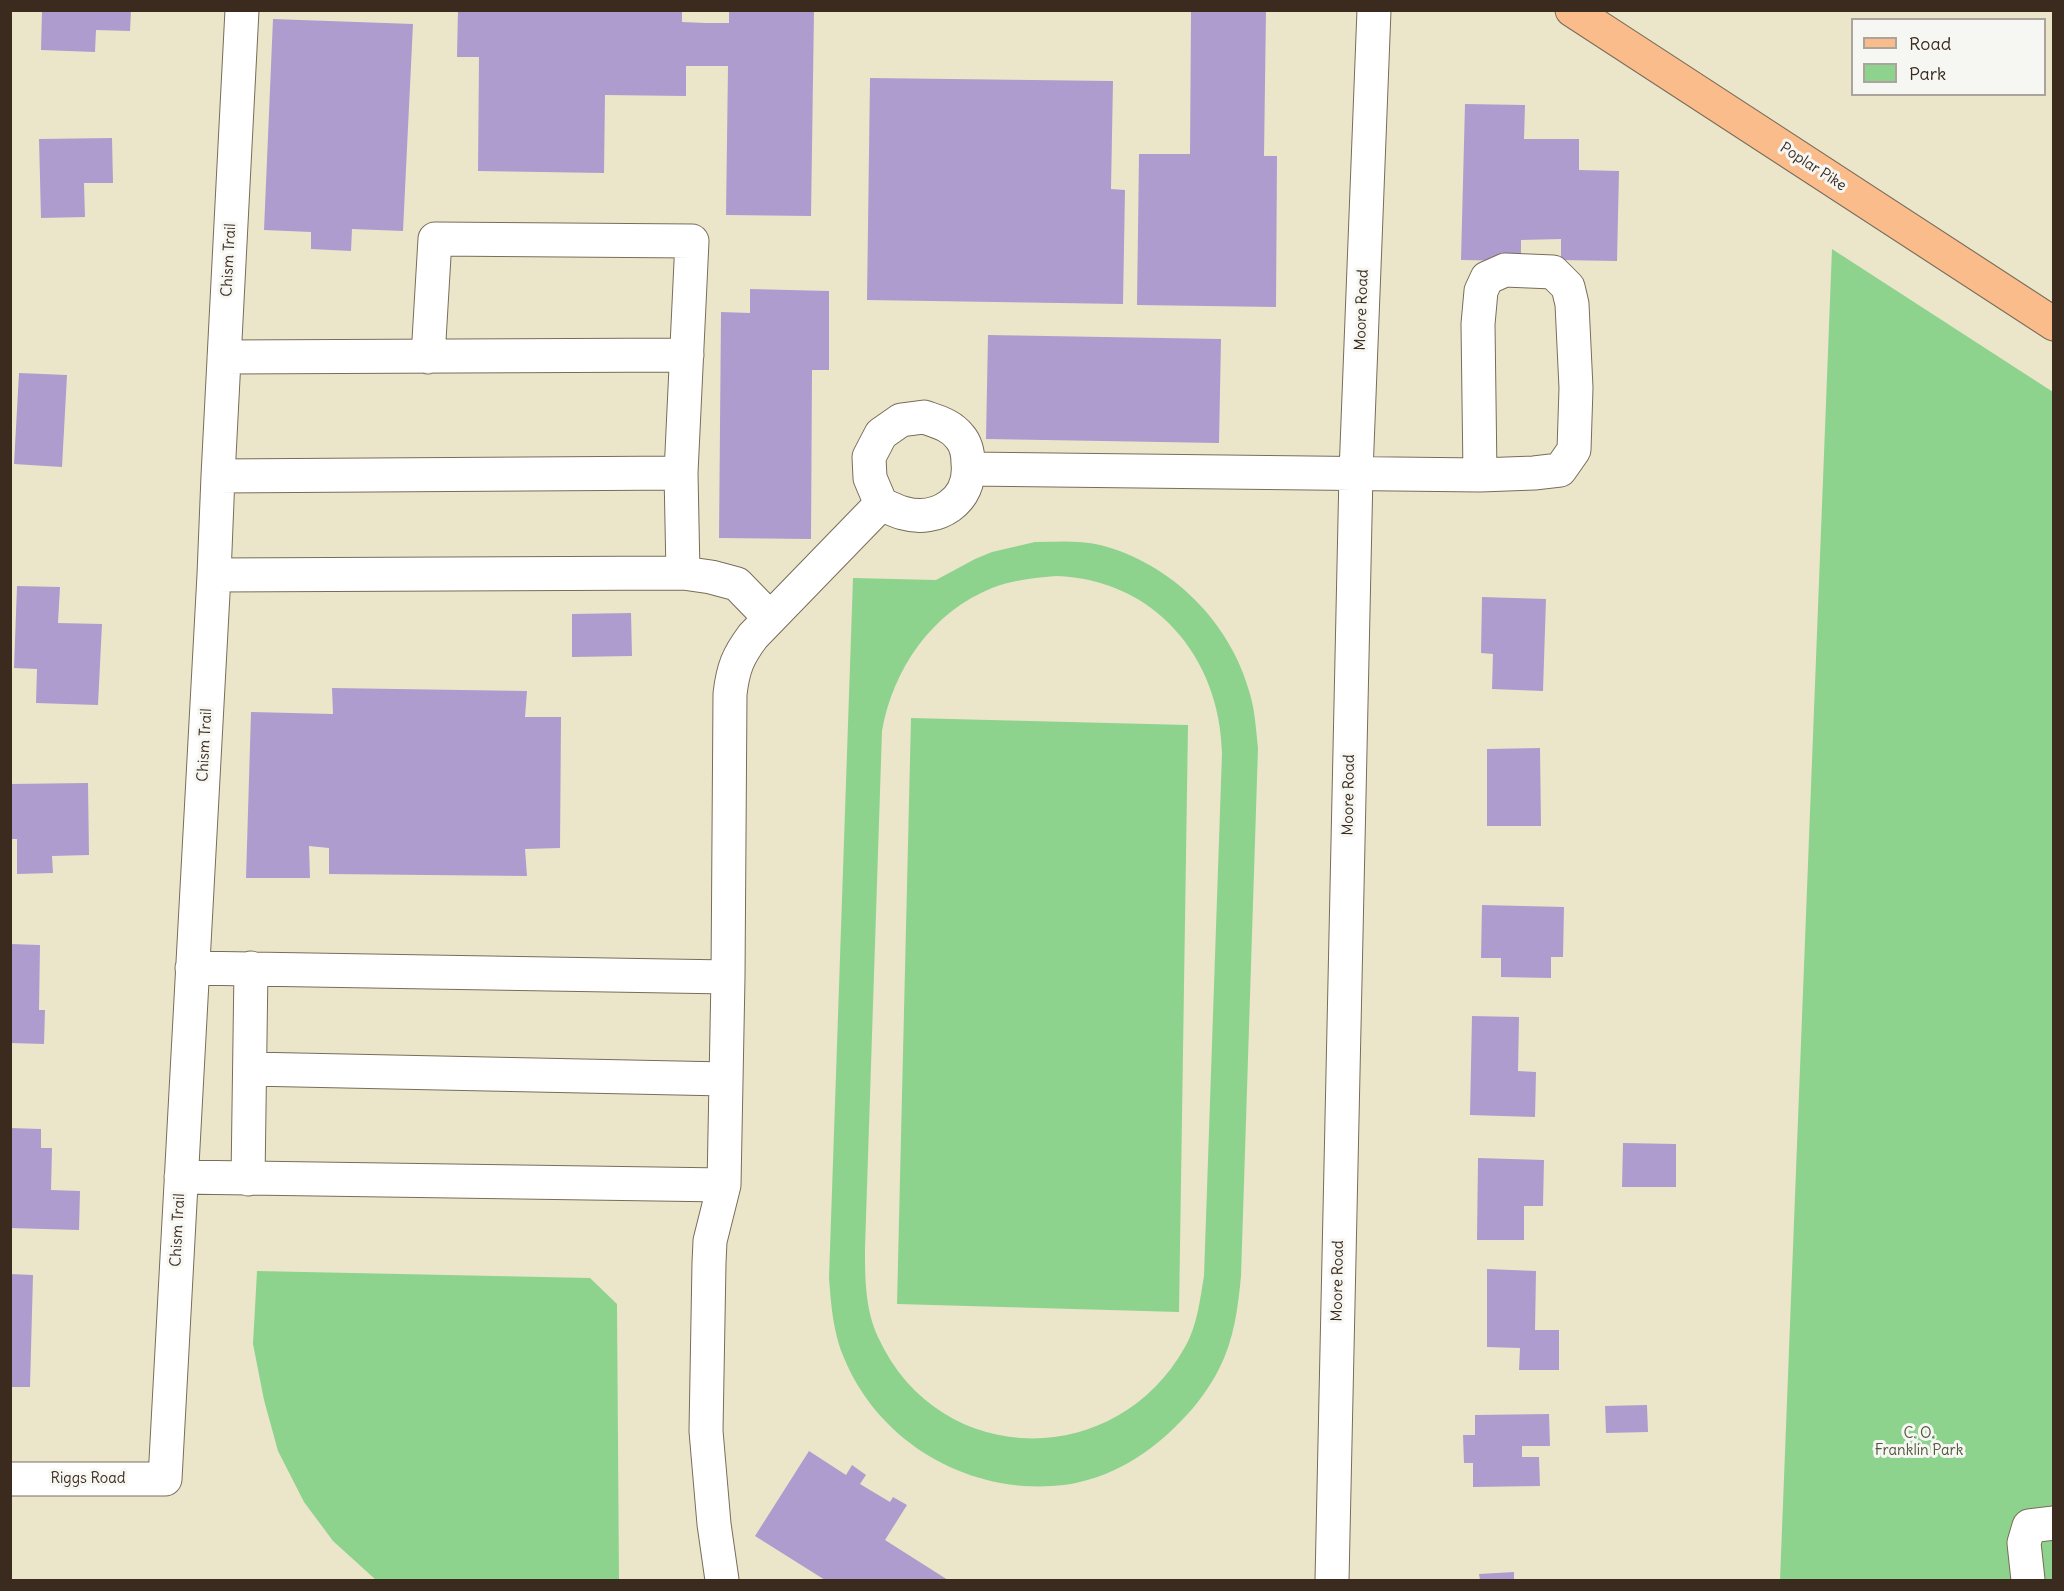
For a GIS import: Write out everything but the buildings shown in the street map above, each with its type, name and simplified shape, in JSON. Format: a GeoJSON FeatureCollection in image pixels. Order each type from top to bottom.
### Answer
{"type":"FeatureCollection","features":[{"type":"Feature","properties":{"kind":"main road","name":"Poplar Pike"},"geometry":{"type":"LineString","coordinates":[[1572,10],[2054,324]]}},
{"type":"Feature","properties":{"kind":"street","name":"Chism Trail"},"geometry":{"type":"LineString","coordinates":[[165,1479],[242,10]]}},
{"type":"Feature","properties":{"kind":"street","name":"Moore Road"},"geometry":{"type":"LineString","coordinates":[[1332,1581],[1356,473],[1374,10]]}},
{"type":"Feature","properties":{"kind":"street"},"geometry":{"type":"LineString","coordinates":[[428,357],[435,239],[692,241],[681,473],[683,573]]}},
{"type":"Feature","properties":{"kind":"street"},"geometry":{"type":"LineString","coordinates":[[969,469],[1480,475],[1560,471],[1574,450],[1576,388],[1572,304],[1568,287],[1553,272],[1505,270],[1486,278],[1481,291],[1478,324],[1480,475]]}},
{"type":"Feature","properties":{"kind":"street"},"geometry":{"type":"LineString","coordinates":[[224,357],[687,356]]}},
{"type":"Feature","properties":{"kind":"street"},"geometry":{"type":"LineString","coordinates":[[924,417],[947,425],[962,438],[968,454],[969,469],[962,494],[949,508],[928,514],[904,514],[881,504],[870,478],[869,457],[881,434],[901,420],[924,417]]}},
{"type":"Feature","properties":{"kind":"street"},"geometry":{"type":"LineString","coordinates":[[218,476],[681,473]]}},
{"type":"Feature","properties":{"kind":"street"},"geometry":{"type":"LineString","coordinates":[[722,1581],[714,1524],[706,1431],[708,1263],[710,1241],[724,1185],[732,675],[739,655],[753,636],[881,504]]}},
{"type":"Feature","properties":{"kind":"street"},"geometry":{"type":"LineString","coordinates":[[214,575],[683,573],[737,584],[770,618]]}},
{"type":"Feature","properties":{"kind":"street"},"geometry":{"type":"LineString","coordinates":[[192,968],[728,977]]}},
{"type":"Feature","properties":{"kind":"street"},"geometry":{"type":"LineString","coordinates":[[248,1179],[251,969]]}},
{"type":"Feature","properties":{"kind":"street"},"geometry":{"type":"LineString","coordinates":[[250,1069],[725,1079]]}},
{"type":"Feature","properties":{"kind":"street"},"geometry":{"type":"LineString","coordinates":[[181,1177],[724,1185]]}},
{"type":"Feature","properties":{"kind":"street","name":"Riggs Road"},"geometry":{"type":"LineString","coordinates":[[10,1479],[165,1479]]}},
{"type":"Feature","properties":{"kind":"street"},"geometry":{"type":"LineString","coordinates":[[2028,1581],[2024,1543],[2029,1526],[2054,1523]]}},
{"type":"Feature","properties":{"kind":"green space","name":"C. O. Franklin Park"},"geometry":{"type":"Polygon","coordinates":[[[1832,249],[2053,392],[2054,1580],[1780,1580],[1832,249]]]}},
{"type":"Feature","properties":{"kind":"green space"},"geometry":{"type":"Polygon","coordinates":[[[1035,542],[1092,543],[1126,554],[1174,581],[1213,620],[1229,643],[1250,694],[1258,748],[1241,1276],[1232,1335],[1224,1358],[1211,1383],[1192,1409],[1170,1432],[1129,1463],[1097,1477],[1064,1485],[1030,1486],[996,1482],[963,1473],[933,1458],[905,1439],[881,1416],[860,1389],[844,1358],[835,1329],[829,1278],[853,578],[936,580],[992,552],[1035,542]],[[1056,576],[1016,581],[970,598],[934,627],[919,645],[895,686],[882,731],[865,1248],[870,1316],[878,1337],[906,1380],[941,1412],[983,1431],[1028,1438],[1073,1434],[1116,1417],[1154,1388],[1189,1339],[1198,1313],[1204,1276],[1222,753],[1218,718],[1209,685],[1194,656],[1175,630],[1151,608],[1123,591],[1091,581],[1056,576]]]}},
{"type":"Feature","properties":{"kind":"green space"},"geometry":{"type":"Polygon","coordinates":[[[911,718],[1188,725],[1179,1312],[897,1304],[911,718]]]}},
{"type":"Feature","properties":{"kind":"green space"},"geometry":{"type":"Polygon","coordinates":[[[257,1271],[590,1278],[617,1304],[619,1580],[376,1580],[333,1541],[304,1502],[278,1451],[264,1400],[253,1344],[257,1271]]]}}]}
